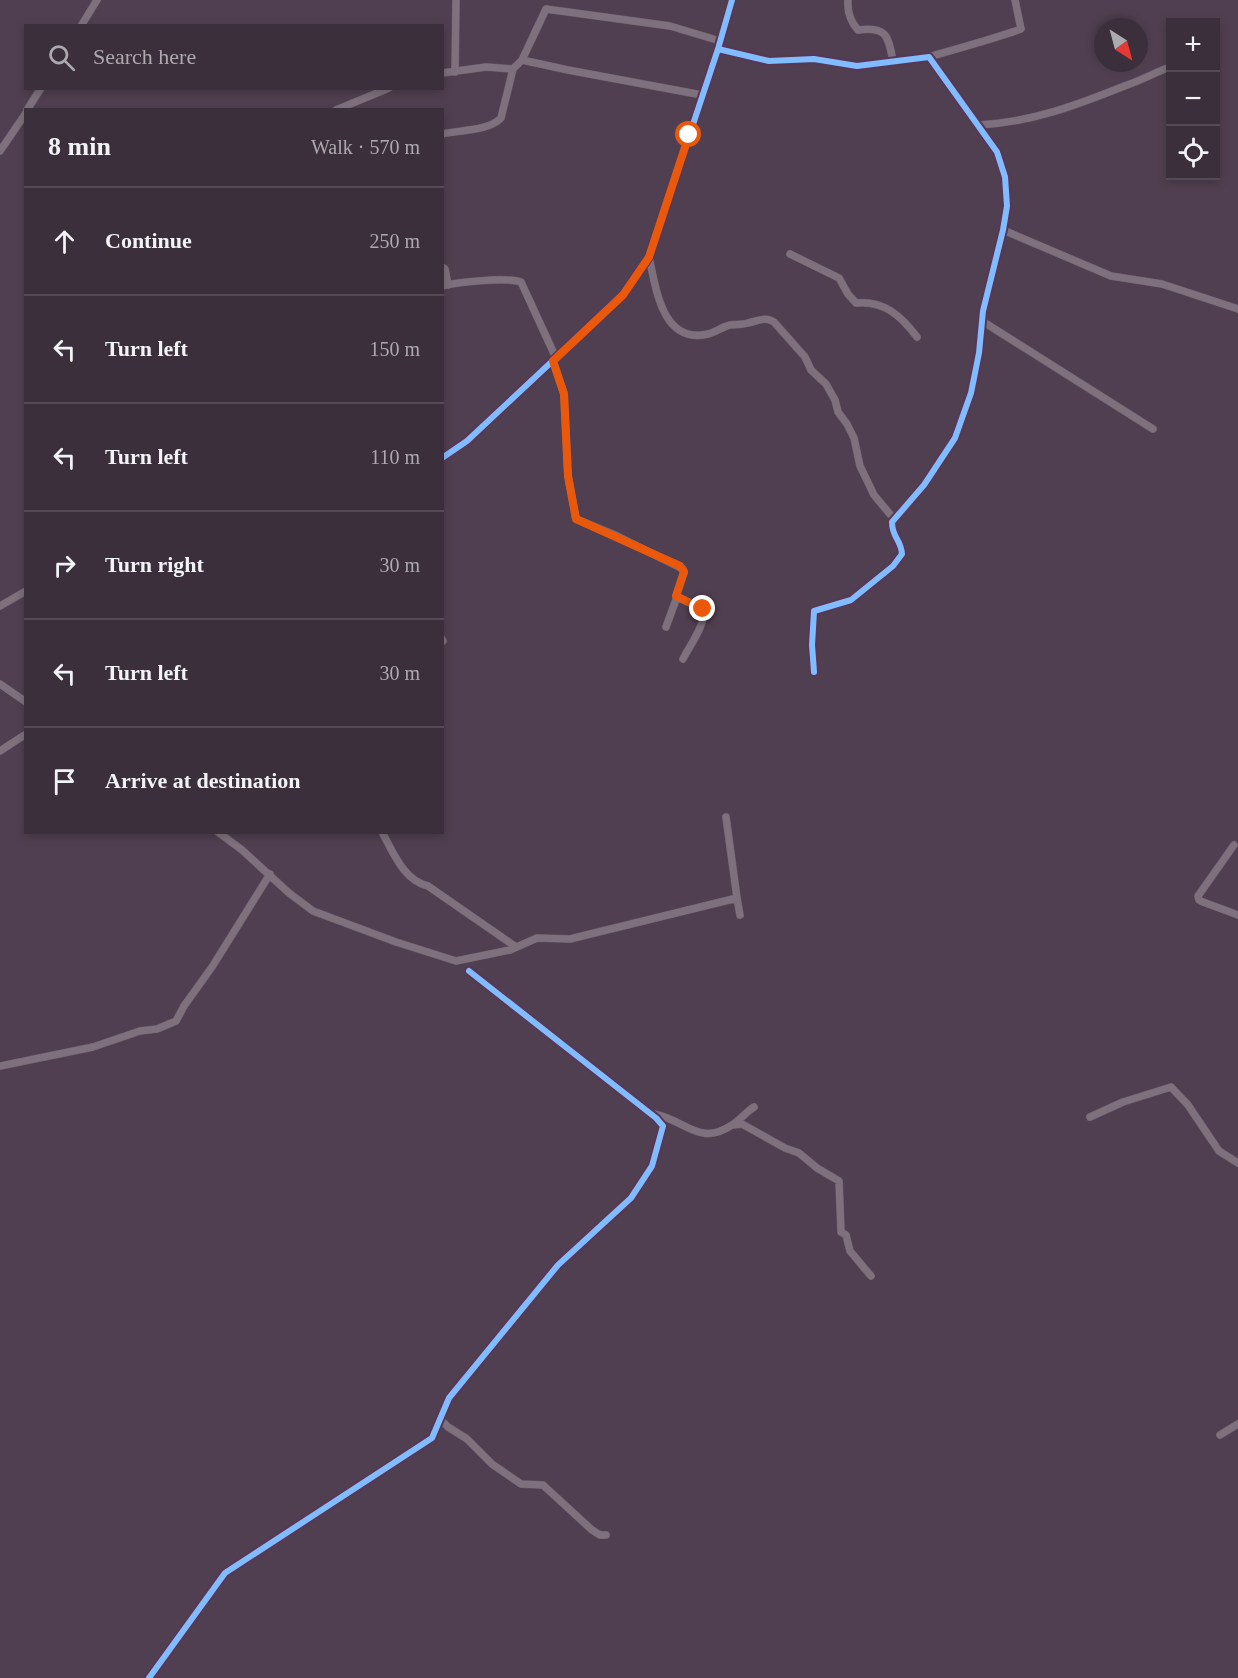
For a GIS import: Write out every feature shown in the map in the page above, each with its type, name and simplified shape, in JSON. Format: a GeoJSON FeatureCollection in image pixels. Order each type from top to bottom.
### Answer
{"type":"FeatureCollection","features":[{"type":"Feature","properties":{"kind":"street"},"geometry":{"type":"LineString","coordinates":[[82,24],[97,0]]}},
{"type":"Feature","properties":{"kind":"street"},"geometry":{"type":"LineString","coordinates":[[455,72],[456,0]]}},
{"type":"Feature","properties":{"kind":"street"},"geometry":{"type":"LineString","coordinates":[[444,457],[467,441],[623,295],[649,257],[732,0]]}},
{"type":"Feature","properties":{"kind":"street"},"geometry":{"type":"LineString","coordinates":[[848,0],[852,23],[858,30],[873,28],[881,32],[891,45],[893,61]]}},
{"type":"Feature","properties":{"kind":"street"},"geometry":{"type":"LineString","coordinates":[[718,49],[769,61],[814,59],[857,66],[929,57],[1004,36],[1020,29],[1015,0]]}},
{"type":"Feature","properties":{"kind":"street"},"geometry":{"type":"LineString","coordinates":[[444,134],[488,127],[501,118],[513,69],[522,60],[546,9],[670,26],[720,40]]}},
{"type":"Feature","properties":{"kind":"street"},"geometry":{"type":"LineString","coordinates":[[814,672],[812,645],[814,611],[850,600],[893,566],[902,554],[901,544],[892,531],[891,522],[924,484],[955,438],[971,393],[982,321],[1004,230],[1007,206],[1005,177],[998,152],[979,124],[957,99],[929,57]]}},
{"type":"Feature","properties":{"kind":"street"},"geometry":{"type":"LineString","coordinates":[[522,60],[702,95]]}},
{"type":"Feature","properties":{"kind":"street"},"geometry":{"type":"LineString","coordinates":[[444,73],[486,67],[513,69]]}},
{"type":"Feature","properties":{"kind":"street"},"geometry":{"type":"LineString","coordinates":[[979,124],[1010,123],[1051,113],[1166,69]]}},
{"type":"Feature","properties":{"kind":"street"},"geometry":{"type":"LineString","coordinates":[[28,108],[40,90]]}},
{"type":"Feature","properties":{"kind":"street"},"geometry":{"type":"LineString","coordinates":[[341,108],[384,90]]}},
{"type":"Feature","properties":{"kind":"street"},"geometry":{"type":"LineString","coordinates":[[0,151],[24,114]]}},
{"type":"Feature","properties":{"kind":"street"},"geometry":{"type":"LineString","coordinates":[[1004,230],[1111,276],[1162,284],[1238,309]]}},
{"type":"Feature","properties":{"kind":"street"},"geometry":{"type":"LineString","coordinates":[[790,254],[839,278],[856,303],[881,304],[907,324],[917,337]]}},
{"type":"Feature","properties":{"kind":"street"},"geometry":{"type":"LineString","coordinates":[[649,257],[660,304],[670,323],[686,333],[707,334],[730,325],[748,324],[759,319],[774,322],[805,357],[811,370],[826,384],[835,400],[838,412],[854,438],[860,466],[874,495],[894,519]]}},
{"type":"Feature","properties":{"kind":"street"},"geometry":{"type":"LineString","coordinates":[[444,268],[446,269],[445,285],[486,280],[521,282],[555,359],[564,394],[568,476],[576,519],[680,566],[684,572],[666,627]]}},
{"type":"Feature","properties":{"kind":"street"},"geometry":{"type":"LineString","coordinates":[[982,321],[1153,429]]}},
{"type":"Feature","properties":{"kind":"street"},"geometry":{"type":"LineString","coordinates":[[0,606],[24,592]]}},
{"type":"Feature","properties":{"kind":"street"},"geometry":{"type":"LineString","coordinates":[[677,597],[705,612],[683,660]]}},
{"type":"Feature","properties":{"kind":"street"},"geometry":{"type":"LineString","coordinates":[[0,684],[24,701]]}},
{"type":"Feature","properties":{"kind":"street"},"geometry":{"type":"LineString","coordinates":[[0,751],[24,735]]}},
{"type":"Feature","properties":{"kind":"street"},"geometry":{"type":"LineString","coordinates":[[726,817],[740,915]]}},
{"type":"Feature","properties":{"kind":"street"},"geometry":{"type":"LineString","coordinates":[[221,834],[243,850],[313,912],[456,961],[516,947],[537,938],[570,939],[737,898]]}},
{"type":"Feature","properties":{"kind":"street"},"geometry":{"type":"LineString","coordinates":[[383,834],[410,877],[428,886],[516,947]]}},
{"type":"Feature","properties":{"kind":"street"},"geometry":{"type":"LineString","coordinates":[[1234,845],[1198,896],[1203,902],[1238,915]]}},
{"type":"Feature","properties":{"kind":"street"},"geometry":{"type":"LineString","coordinates":[[0,1066],[93,1047],[140,1031],[157,1029],[176,1021],[270,874]]}},
{"type":"Feature","properties":{"kind":"street"},"geometry":{"type":"LineString","coordinates":[[149,1678],[225,1573],[432,1438],[449,1398],[558,1265],[631,1198],[652,1166],[663,1126],[656,1118],[469,971]]}},
{"type":"Feature","properties":{"kind":"street"},"geometry":{"type":"LineString","coordinates":[[1090,1118],[1123,1102],[1171,1088],[1188,1105],[1219,1151],[1238,1163]]}},
{"type":"Feature","properties":{"kind":"street"},"geometry":{"type":"LineString","coordinates":[[733,1125],[742,1114],[754,1107]]}},
{"type":"Feature","properties":{"kind":"street"},"geometry":{"type":"LineString","coordinates":[[656,1118],[654,1114],[665,1116],[698,1134],[710,1134],[742,1124],[785,1148],[799,1153],[817,1168],[839,1181],[841,1232],[846,1235],[850,1251],[871,1276]]}},
{"type":"Feature","properties":{"kind":"street"},"geometry":{"type":"LineString","coordinates":[[440,1419],[466,1439],[492,1464],[521,1484],[543,1485],[592,1530],[600,1535],[606,1535]]}},
{"type":"Feature","properties":{"kind":"street"},"geometry":{"type":"LineString","coordinates":[[1220,1435],[1238,1424]]}},
{"type":"Feature","properties":{"kind":"cycle path"},"geometry":{"type":"LineString","coordinates":[[444,457],[467,441],[623,295],[649,257],[732,0]]}},
{"type":"Feature","properties":{"kind":"cycle path"},"geometry":{"type":"LineString","coordinates":[[718,49],[769,61],[814,59],[857,66],[929,57],[997,152],[1005,177],[1007,206],[1003,230],[983,311],[979,353],[971,393],[955,438],[924,485],[892,522],[893,532],[902,554],[893,566],[851,600],[814,611],[812,645],[814,672]]}},
{"type":"Feature","properties":{"kind":"cycle path"},"geometry":{"type":"LineString","coordinates":[[149,1678],[225,1573],[432,1438],[449,1398],[558,1265],[631,1198],[652,1166],[663,1126],[656,1118],[469,971]]}},
{"type":"Feature","properties":{"kind":"route"},"geometry":{"type":"LineString","coordinates":[[689,135],[649,257],[623,295],[553,361],[564,394],[568,476],[576,519],[683,568],[684,572],[676,596],[703,609]]}}]}
